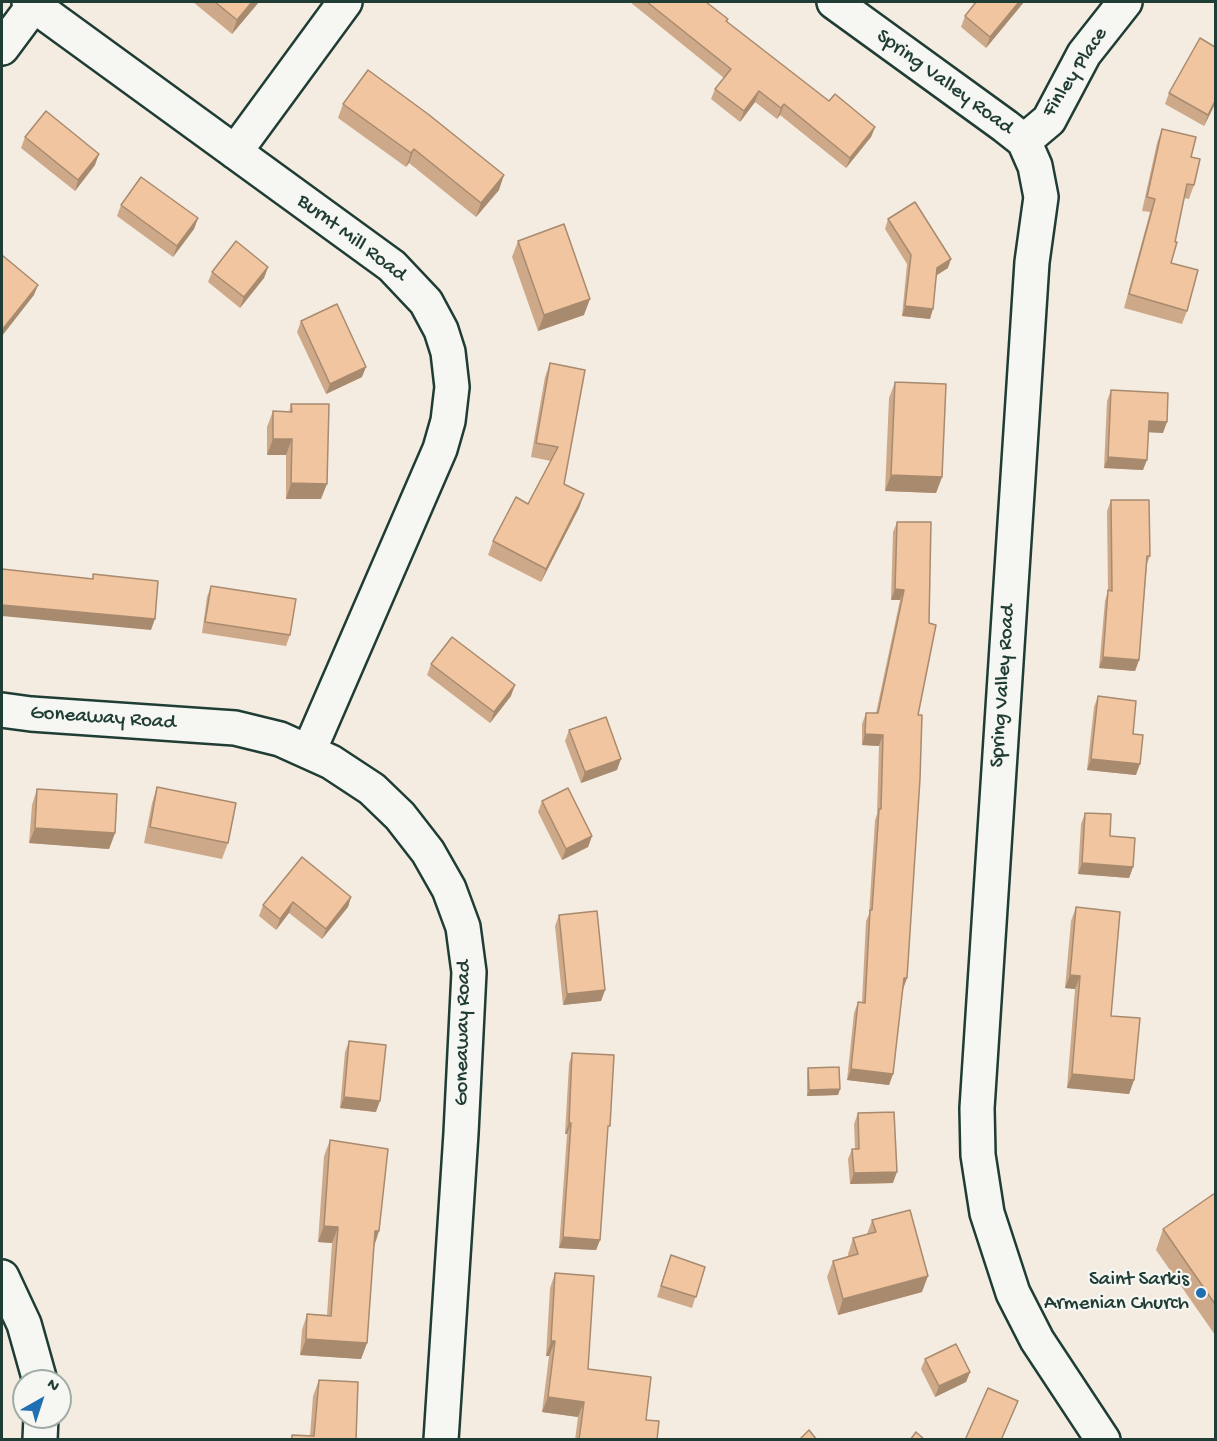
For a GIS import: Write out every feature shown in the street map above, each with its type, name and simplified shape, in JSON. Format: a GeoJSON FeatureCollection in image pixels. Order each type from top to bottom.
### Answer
{"type":"FeatureCollection","features":[{"type":"Feature","properties":{"kind":"street"},"geometry":{"type":"LineString","coordinates":[[235,152],[345,2]]}},
{"type":"Feature","properties":{"kind":"street","name":"Spring Valley Road"},"geometry":{"type":"LineString","coordinates":[[834,2],[1024,141],[1035,166],[1041,197],[1031,274],[977,1096],[978,1155],[987,1213],[1012,1293],[1037,1340],[1103,1440]]}},
{"type":"Feature","properties":{"kind":"street","name":"Finley Place"},"geometry":{"type":"LineString","coordinates":[[1024,141],[1049,120],[1084,54],[1125,2]]}},
{"type":"Feature","properties":{"kind":"street"},"geometry":{"type":"LineString","coordinates":[[2,48],[31,3]]}},
{"type":"Feature","properties":{"kind":"street","name":"Burnt Mill Road"},"geometry":{"type":"LineString","coordinates":[[31,3],[392,266],[426,302],[441,330],[448,352],[452,387],[448,421],[440,449],[309,750]]}},
{"type":"Feature","properties":{"kind":"street","name":"Goneaway Road"},"geometry":{"type":"LineString","coordinates":[[2,710],[235,728],[279,739],[309,750],[372,789],[400,816],[434,861],[449,889],[463,927],[469,972],[441,1440]]}},
{"type":"Feature","properties":{"kind":"street"},"geometry":{"type":"LineString","coordinates":[[2,1277],[24,1324],[37,1369]]}},
{"type":"Feature","properties":{"kind":"building"},"geometry":{"type":"Polygon","coordinates":[[[215,2],[252,2],[237,20],[215,2]]]}},
{"type":"Feature","properties":{"kind":"building"},"geometry":{"type":"Polygon","coordinates":[[[647,2],[706,2],[728,19],[726,21],[829,101],[835,94],[875,127],[850,158],[784,104],[781,108],[759,91],[744,111],[715,89],[731,69],[647,2]]]}},
{"type":"Feature","properties":{"kind":"building"},"geometry":{"type":"Polygon","coordinates":[[[976,2],[1019,2],[990,37],[965,16],[976,2]]]}},
{"type":"Feature","properties":{"kind":"building"},"geometry":{"type":"Polygon","coordinates":[[[1200,38],[1215,47],[1215,101],[1208,115],[1169,93],[1200,38]]]}},
{"type":"Feature","properties":{"kind":"building"},"geometry":{"type":"Polygon","coordinates":[[[368,70],[428,114],[504,175],[481,203],[414,149],[411,153],[343,104],[368,70]]]}},
{"type":"Feature","properties":{"kind":"building"},"geometry":{"type":"Polygon","coordinates":[[[46,111],[99,154],[78,180],[25,137],[46,111]]]}},
{"type":"Feature","properties":{"kind":"building"},"geometry":{"type":"Polygon","coordinates":[[[1162,129],[1196,137],[1191,157],[1200,159],[1194,185],[1187,184],[1171,263],[1198,270],[1187,311],[1129,294],[1155,199],[1147,197],[1162,129]]]}},
{"type":"Feature","properties":{"kind":"building"},"geometry":{"type":"Polygon","coordinates":[[[141,177],[198,218],[177,246],[121,205],[141,177]]]}},
{"type":"Feature","properties":{"kind":"building"},"geometry":{"type":"Polygon","coordinates":[[[915,202],[951,259],[937,268],[933,309],[905,306],[911,255],[888,219],[915,202]]]}},
{"type":"Feature","properties":{"kind":"building"},"geometry":{"type":"Polygon","coordinates":[[[564,224],[590,299],[544,315],[518,241],[564,224]]]}},
{"type":"Feature","properties":{"kind":"building"},"geometry":{"type":"Polygon","coordinates":[[[236,241],[268,267],[244,297],[212,272],[236,241]]]}},
{"type":"Feature","properties":{"kind":"building"},"geometry":{"type":"Polygon","coordinates":[[[2,255],[38,285],[2,330],[2,255]]]}},
{"type":"Feature","properties":{"kind":"building"},"geometry":{"type":"Polygon","coordinates":[[[337,304],[366,367],[330,384],[301,321],[337,304]]]}},
{"type":"Feature","properties":{"kind":"building"},"geometry":{"type":"Polygon","coordinates":[[[550,363],[585,370],[564,484],[584,494],[546,569],[493,541],[516,497],[528,504],[558,447],[536,443],[550,363]]]}},
{"type":"Feature","properties":{"kind":"building"},"geometry":{"type":"Polygon","coordinates":[[[895,382],[946,384],[942,477],[891,475],[895,382]]]}},
{"type":"Feature","properties":{"kind":"building"},"geometry":{"type":"Polygon","coordinates":[[[1111,390],[1168,393],[1167,422],[1149,421],[1147,460],[1108,457],[1111,390]]]}},
{"type":"Feature","properties":{"kind":"building"},"geometry":{"type":"Polygon","coordinates":[[[291,404],[329,404],[327,484],[291,483],[292,439],[273,439],[273,411],[292,412],[291,404]]]}},
{"type":"Feature","properties":{"kind":"building"},"geometry":{"type":"Polygon","coordinates":[[[1111,500],[1149,500],[1150,556],[1147,556],[1139,660],[1103,657],[1108,590],[1112,591],[1111,500]]]}},
{"type":"Feature","properties":{"kind":"building"},"geometry":{"type":"Polygon","coordinates":[[[897,522],[931,522],[929,623],[936,625],[918,715],[922,715],[920,779],[907,978],[904,978],[893,1074],[851,1069],[858,1002],[865,1003],[870,910],[872,910],[879,809],[881,809],[883,735],[865,734],[866,713],[878,713],[904,590],[895,589],[897,522]]]}},
{"type":"Feature","properties":{"kind":"building"},"geometry":{"type":"Polygon","coordinates":[[[2,569],[93,579],[93,574],[158,581],[155,619],[2,605],[2,569]]]}},
{"type":"Feature","properties":{"kind":"building"},"geometry":{"type":"Polygon","coordinates":[[[211,586],[296,599],[290,635],[205,622],[211,586]]]}},
{"type":"Feature","properties":{"kind":"building"},"geometry":{"type":"Polygon","coordinates":[[[452,637],[515,685],[494,712],[431,664],[452,637]]]}},
{"type":"Feature","properties":{"kind":"building"},"geometry":{"type":"Polygon","coordinates":[[[1098,696],[1136,701],[1133,734],[1143,735],[1140,764],[1091,759],[1098,696]]]}},
{"type":"Feature","properties":{"kind":"building"},"geometry":{"type":"Polygon","coordinates":[[[606,717],[621,759],[585,772],[569,730],[606,717]]]}},
{"type":"Feature","properties":{"kind":"building"},"geometry":{"type":"Polygon","coordinates":[[[157,787],[236,803],[228,843],[150,827],[157,787]]]}},
{"type":"Feature","properties":{"kind":"building"},"geometry":{"type":"Polygon","coordinates":[[[568,788],[592,836],[566,849],[542,801],[568,788]]]}},
{"type":"Feature","properties":{"kind":"building"},"geometry":{"type":"Polygon","coordinates":[[[37,789],[117,794],[115,833],[35,828],[37,789]]]}},
{"type":"Feature","properties":{"kind":"building"},"geometry":{"type":"Polygon","coordinates":[[[1085,813],[1111,814],[1110,836],[1135,838],[1133,867],[1082,863],[1085,813]]]}},
{"type":"Feature","properties":{"kind":"building"},"geometry":{"type":"Polygon","coordinates":[[[302,857],[351,897],[326,929],[293,902],[280,919],[263,905],[302,857]]]}},
{"type":"Feature","properties":{"kind":"building"},"geometry":{"type":"Polygon","coordinates":[[[1076,907],[1120,912],[1111,1016],[1140,1018],[1134,1080],[1072,1074],[1080,976],[1070,975],[1076,907]]]}},
{"type":"Feature","properties":{"kind":"building"},"geometry":{"type":"Polygon","coordinates":[[[597,911],[605,990],[567,994],[559,915],[597,911]]]}},
{"type":"Feature","properties":{"kind":"building"},"geometry":{"type":"Polygon","coordinates":[[[349,1041],[386,1045],[380,1101],[344,1097],[349,1041]]]}},
{"type":"Feature","properties":{"kind":"building"},"geometry":{"type":"Polygon","coordinates":[[[572,1053],[614,1055],[600,1240],[563,1237],[571,1123],[569,1123],[572,1053]]]}},
{"type":"Feature","properties":{"kind":"building"},"geometry":{"type":"Polygon","coordinates":[[[839,1067],[840,1089],[809,1090],[808,1068],[839,1067]]]}},
{"type":"Feature","properties":{"kind":"building"},"geometry":{"type":"Polygon","coordinates":[[[894,1112],[897,1172],[854,1173],[852,1149],[859,1149],[858,1113],[894,1112]]]}},
{"type":"Feature","properties":{"kind":"building"},"geometry":{"type":"Polygon","coordinates":[[[330,1140],[388,1149],[379,1231],[375,1231],[367,1343],[306,1339],[307,1314],[331,1316],[338,1227],[324,1226],[330,1140]]]}},
{"type":"Feature","properties":{"kind":"building"},"geometry":{"type":"Polygon","coordinates":[[[1215,1193],[1215,1304],[1163,1229],[1215,1193]]]}},
{"type":"Feature","properties":{"kind":"building"},"geometry":{"type":"Polygon","coordinates":[[[910,1210],[928,1276],[843,1299],[833,1261],[858,1254],[853,1238],[876,1232],[872,1220],[910,1210]]]}},
{"type":"Feature","properties":{"kind":"building"},"geometry":{"type":"Polygon","coordinates":[[[671,1255],[705,1267],[696,1297],[661,1286],[671,1255]]]}},
{"type":"Feature","properties":{"kind":"building"},"geometry":{"type":"Polygon","coordinates":[[[555,1273],[594,1276],[588,1369],[651,1377],[646,1420],[659,1421],[657,1440],[579,1440],[584,1402],[548,1397],[555,1341],[551,1341],[555,1273]]]}},
{"type":"Feature","properties":{"kind":"building"},"geometry":{"type":"Polygon","coordinates":[[[956,1344],[970,1372],[939,1386],[925,1359],[956,1344]]]}},
{"type":"Feature","properties":{"kind":"building"},"geometry":{"type":"Polygon","coordinates":[[[319,1380],[358,1382],[356,1440],[292,1440],[292,1435],[314,1436],[319,1380]]]}},
{"type":"Feature","properties":{"kind":"building"},"geometry":{"type":"Polygon","coordinates":[[[988,1388],[1018,1401],[1001,1440],[965,1440],[988,1388]]]}},
{"type":"Feature","properties":{"kind":"building"},"geometry":{"type":"Polygon","coordinates":[[[809,1430],[817,1440],[799,1440],[809,1430]]]}},
{"type":"Feature","properties":{"kind":"building"},"geometry":{"type":"Polygon","coordinates":[[[916,1432],[925,1440],[910,1440],[916,1432]]]}},
{"type":"Feature","properties":{"kind":"place","name":"Saint Sarkis Armenian Church"},"geometry":{"type":"Point","coordinates":[1201,1293]}}]}
